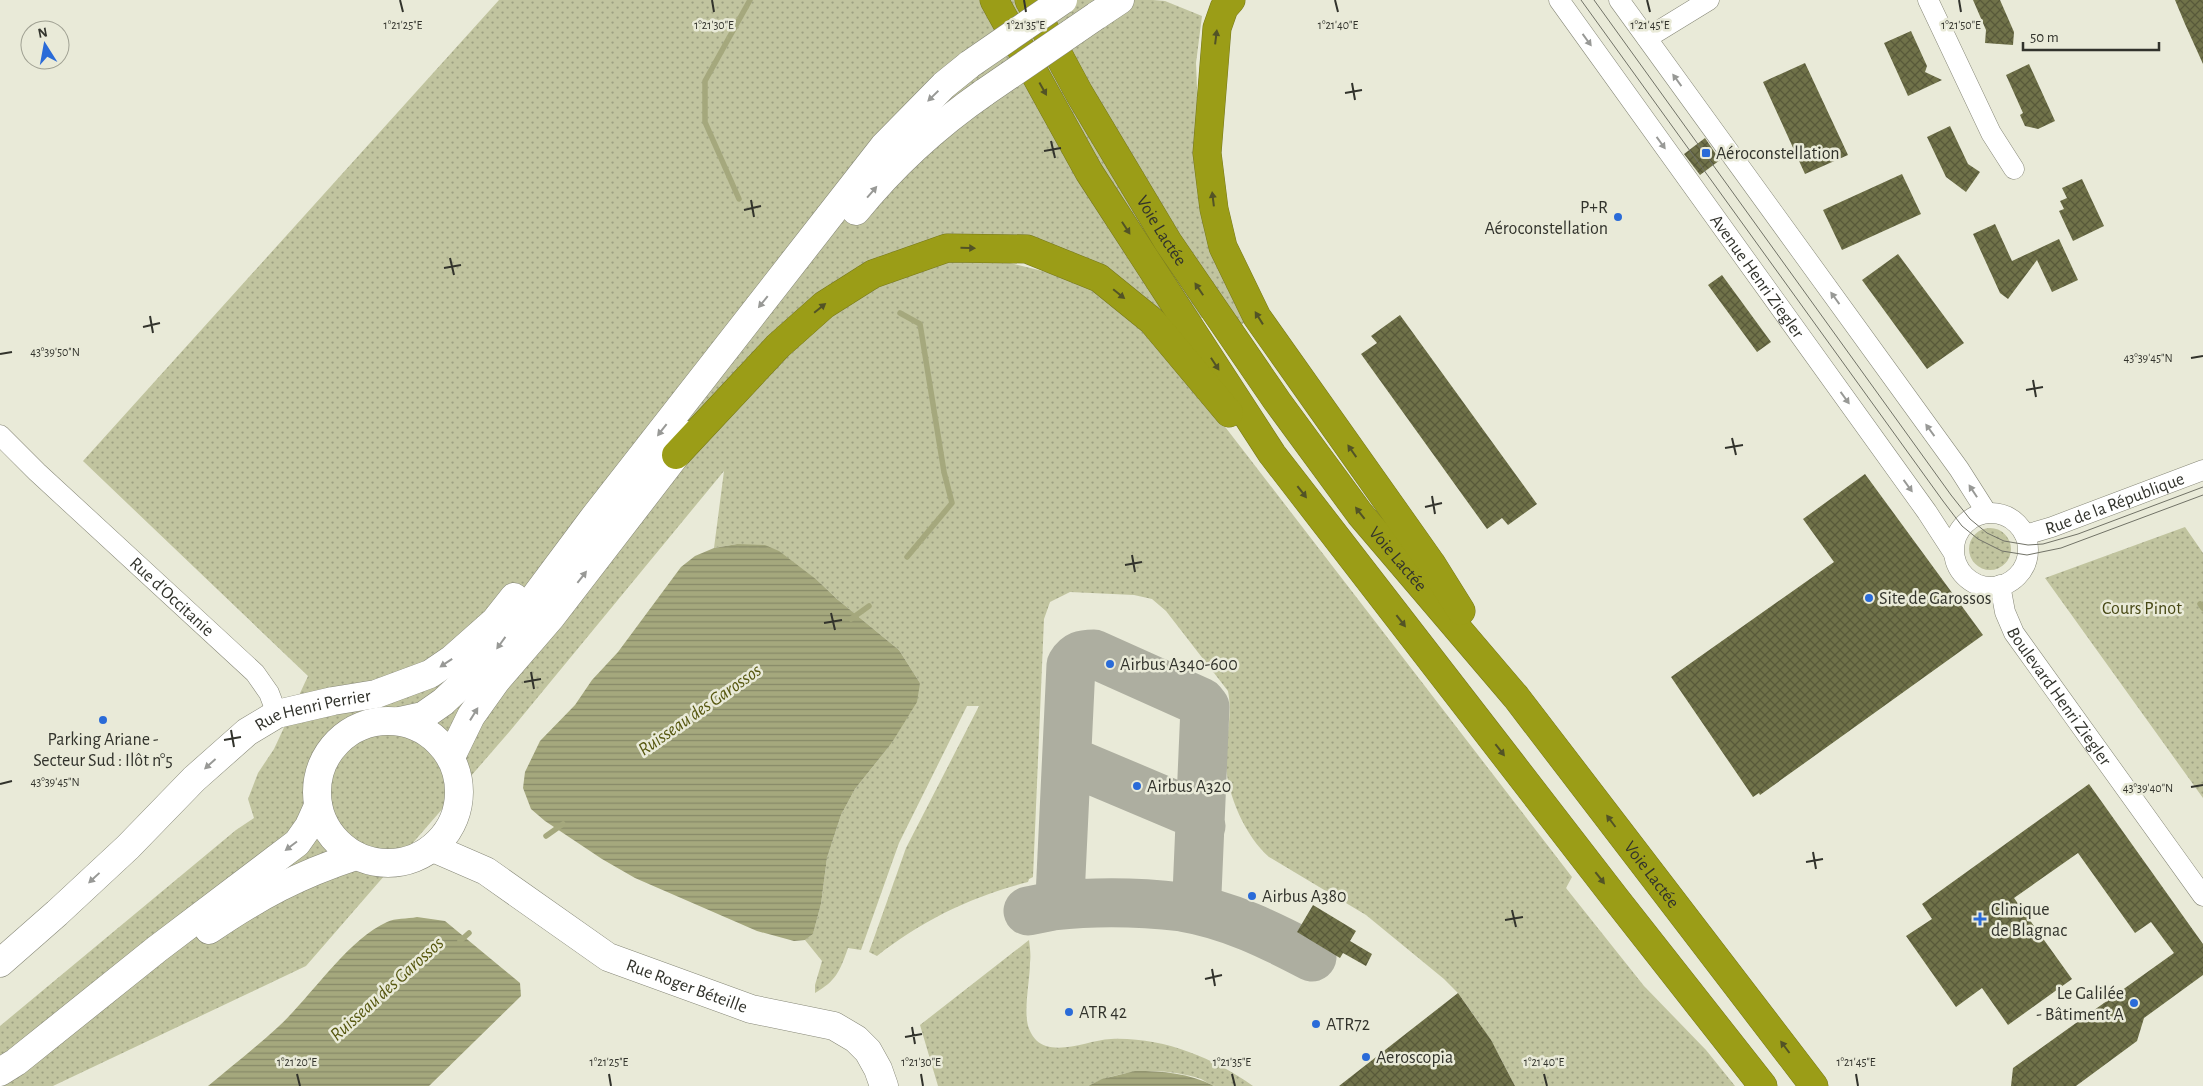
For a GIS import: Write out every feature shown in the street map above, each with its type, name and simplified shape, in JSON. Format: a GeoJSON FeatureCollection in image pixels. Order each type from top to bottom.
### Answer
{"type":"FeatureCollection","features":[{"type":"Feature","properties":{"kind":"highway","name":"Voie Lactée"},"geometry":{"type":"LineString","coordinates":[[994,0],[1089,172],[1272,454],[1763,1086]]}},
{"type":"Feature","properties":{"kind":"highway","name":"Voie Lactée"},"geometry":{"type":"LineString","coordinates":[[1030,0],[1079,93],[1163,234],[1226,330],[1360,514],[1516,696],[1814,1086]]}},
{"type":"Feature","properties":{"kind":"highway"},"geometry":{"type":"LineString","coordinates":[[1231,0],[1224,8],[1217,28],[1207,153],[1214,209],[1222,247],[1257,317],[1431,562],[1516,696]]}},
{"type":"Feature","properties":{"kind":"highway"},"geometry":{"type":"LineString","coordinates":[[676,455],[778,346],[824,305],[873,274],[947,248],[1027,249],[1099,278],[1152,321],[1237,422],[1272,454]]}},
{"type":"Feature","properties":{"kind":"main road"},"geometry":{"type":"LineString","coordinates":[[400,721],[420,728],[438,740],[451,757],[459,778],[460,800],[454,821],[433,848],[409,860],[382,863],[356,856],[334,838],[318,806],[316,784],[323,762],[336,743],[354,729],[376,721],[400,721],[423,716],[443,702],[487,661],[592,520],[884,146],[944,85],[970,64],[1063,0]]}},
{"type":"Feature","properties":{"kind":"main road"},"geometry":{"type":"LineString","coordinates":[[451,757],[472,716],[496,681],[552,616],[676,455],[713,397],[870,194],[924,138],[950,116],[1120,0]]}},
{"type":"Feature","properties":{"kind":"main road","name":"Rue Henri Perrier"},"geometry":{"type":"LineString","coordinates":[[0,963],[114,860],[194,780],[246,732],[277,714],[333,700],[376,694],[430,674],[452,659],[495,621],[548,555],[576,526],[592,520]]}},
{"type":"Feature","properties":{"kind":"main road"},"geometry":{"type":"LineString","coordinates":[[0,1072],[81,1012],[157,949],[296,843],[309,826],[318,806]]}},
{"type":"Feature","properties":{"kind":"main road","name":"Rue Roger Béteille"},"geometry":{"type":"LineString","coordinates":[[454,821],[486,871]]}},
{"type":"Feature","properties":{"kind":"main road","name":"Rue Roger Béteille"},"geometry":{"type":"LineString","coordinates":[[433,848],[486,871],[608,957],[751,1009],[834,1026],[856,1039],[868,1051],[878,1069],[884,1086]]}},
{"type":"Feature","properties":{"kind":"main road"},"geometry":{"type":"LineString","coordinates":[[81,1012],[170,958],[245,906],[269,892],[303,875],[356,856]]}},
{"type":"Feature","properties":{"kind":"street","name":"Avenue Henri Ziegler"},"geometry":{"type":"LineString","coordinates":[[1559,0],[1927,512],[1953,552]]}},
{"type":"Feature","properties":{"kind":"street"},"geometry":{"type":"LineString","coordinates":[[1619,0],[1959,470],[1987,512]]}},
{"type":"Feature","properties":{"kind":"street"},"geometry":{"type":"LineString","coordinates":[[1647,38],[1709,0]]}},
{"type":"Feature","properties":{"kind":"street"},"geometry":{"type":"LineString","coordinates":[[1928,0],[1991,133],[2014,169]]}},
{"type":"Feature","properties":{"kind":"street","name":"Rue d'Occitanie"},"geometry":{"type":"LineString","coordinates":[[0,435],[255,673],[269,693],[277,714]]}},
{"type":"Feature","properties":{"kind":"street","name":"Rue de la République"},"geometry":{"type":"LineString","coordinates":[[2025,535],[2052,527],[2203,470]]}},
{"type":"Feature","properties":{"kind":"street"},"geometry":{"type":"LineString","coordinates":[[1987,512],[2000,513],[2011,518],[2025,535],[2028,549],[2023,569],[2015,578],[1991,587],[1980,585],[1962,573],[1956,563],[1953,552],[1954,543],[1962,526],[1978,515],[1987,512]]}},
{"type":"Feature","properties":{"kind":"street","name":"Boulevard Henri Ziegler"},"geometry":{"type":"LineString","coordinates":[[2000,585],[2005,612],[2014,633],[2203,896]]}},
{"type":"Feature","properties":{"kind":"green space"},"geometry":{"type":"Polygon","coordinates":[[[499,0],[1153,0],[1165,1],[1202,16],[1196,63],[1201,191],[1249,321],[1242,324],[1157,311],[1055,255],[1010,263],[1071,278],[1117,304],[1169,354],[1572,877],[1566,888],[1644,986],[1706,1050],[1735,1086],[1515,1086],[1480,1024],[1458,993],[1444,979],[1366,915],[1269,857],[1261,849],[1239,815],[1227,776],[1226,755],[1230,709],[1228,691],[1166,611],[1152,599],[1134,595],[1070,592],[1050,602],[1044,619],[1033,877],[1028,882],[988,894],[930,920],[877,956],[869,952],[906,848],[979,706],[967,706],[899,843],[861,950],[848,948],[833,980],[815,993],[815,985],[822,961],[805,940],[813,934],[821,904],[827,858],[841,815],[855,789],[891,744],[920,683],[899,650],[817,580],[737,544],[714,548],[724,471],[510,731],[306,966],[53,1086],[0,1086],[0,1026],[236,830],[254,818],[248,799],[258,773],[274,749],[308,676],[83,461],[499,0]]]}},
{"type":"Feature","properties":{"kind":"green space","name":"Cours Pinot"},"geometry":{"type":"Polygon","coordinates":[[[2185,527],[2203,553],[2203,798],[2045,578],[2185,527]]]}},
{"type":"Feature","properties":{"kind":"green space"},"geometry":{"type":"Polygon","coordinates":[[[1986,528],[1994,528],[2005,534],[2011,549],[2005,564],[1994,570],[1986,570],[1975,564],[1969,553],[1969,545],[1975,534],[1986,528]]]}},
{"type":"Feature","properties":{"kind":"green space"},"geometry":{"type":"Polygon","coordinates":[[[1029,940],[1027,1017],[1031,1034],[1041,1044],[1062,1048],[1111,1039],[1149,1041],[1168,1045],[1204,1058],[1253,1086],[1215,1086],[1187,1075],[1143,1071],[1115,1076],[1088,1086],[938,1086],[920,1025],[1029,940]]]}},
{"type":"Feature","properties":{"kind":"water"},"geometry":{"type":"Polygon","coordinates":[[[737,544],[765,545],[779,551],[817,580],[899,650],[920,683],[917,702],[891,744],[855,789],[841,815],[827,858],[821,904],[813,934],[805,940],[794,941],[757,931],[635,878],[602,859],[545,821],[531,809],[523,788],[525,772],[540,741],[575,705],[592,680],[618,652],[681,567],[695,556],[714,548],[737,544]]]}},
{"type":"Feature","properties":{"kind":"water"},"geometry":{"type":"Polygon","coordinates":[[[417,917],[445,921],[520,983],[521,996],[429,1086],[208,1086],[291,1015],[344,955],[372,930],[390,921],[417,917]]]}},
{"type":"Feature","properties":{"kind":"water"},"geometry":{"type":"Polygon","coordinates":[[[1135,1071],[1176,1074],[1195,1078],[1214,1086],[1088,1086],[1102,1079],[1135,1071]]]}},
{"type":"Feature","properties":{"kind":"building"},"geometry":{"type":"Polygon","coordinates":[[[1973,0],[2000,0],[2014,32],[2013,45],[1985,43],[1986,30],[1973,0]]]}},
{"type":"Feature","properties":{"kind":"building"},"geometry":{"type":"Polygon","coordinates":[[[2175,0],[2203,0],[2203,64],[2185,24],[2175,0]]]}},
{"type":"Feature","properties":{"kind":"building"},"geometry":{"type":"Polygon","coordinates":[[[1911,31],[1927,66],[1925,72],[1942,80],[1908,96],[1884,43],[1911,31]]]}},
{"type":"Feature","properties":{"kind":"building"},"geometry":{"type":"Polygon","coordinates":[[[1805,63],[1848,155],[1805,174],[1763,82],[1805,63]]]}},
{"type":"Feature","properties":{"kind":"building"},"geometry":{"type":"Polygon","coordinates":[[[2029,64],[2055,121],[2038,129],[2025,126],[2020,115],[2023,113],[2006,75],[2029,64]]]}},
{"type":"Feature","properties":{"kind":"building"},"geometry":{"type":"Polygon","coordinates":[[[1950,126],[1968,164],[1980,172],[1966,192],[1946,177],[1927,137],[1950,126]]]}},
{"type":"Feature","properties":{"kind":"building"},"geometry":{"type":"Polygon","coordinates":[[[1705,138],[1720,160],[1700,175],[1684,154],[1705,138]]]}},
{"type":"Feature","properties":{"kind":"building"},"geometry":{"type":"Polygon","coordinates":[[[1902,174],[1921,214],[1842,250],[1823,210],[1902,174]]]}},
{"type":"Feature","properties":{"kind":"building"},"geometry":{"type":"Polygon","coordinates":[[[2082,179],[2104,226],[2073,241],[2059,211],[2064,209],[2060,201],[2067,198],[2062,188],[2082,179]]]}},
{"type":"Feature","properties":{"kind":"building"},"geometry":{"type":"Polygon","coordinates":[[[1995,224],[2012,261],[2059,239],[2078,280],[2052,292],[2037,260],[2008,299],[2000,293],[1973,234],[1995,224]]]}},
{"type":"Feature","properties":{"kind":"building"},"geometry":{"type":"Polygon","coordinates":[[[1898,254],[1964,343],[1927,369],[1862,280],[1898,254]]]}},
{"type":"Feature","properties":{"kind":"building"},"geometry":{"type":"Polygon","coordinates":[[[1722,275],[1771,342],[1757,352],[1708,285],[1722,275]]]}},
{"type":"Feature","properties":{"kind":"building"},"geometry":{"type":"Polygon","coordinates":[[[1400,315],[1537,504],[1508,525],[1502,518],[1487,529],[1361,354],[1377,343],[1371,336],[1400,315]]]}},
{"type":"Feature","properties":{"kind":"building","name":"Site de Garossos"},"geometry":{"type":"Polygon","coordinates":[[[1865,474],[1983,635],[1760,795],[1759,793],[1753,797],[1671,677],[1834,562],[1803,519],[1865,474]]]}},
{"type":"Feature","properties":{"kind":"building","name":"Clinique de Blagnac"},"geometry":{"type":"Polygon","coordinates":[[[2089,784],[2203,944],[2203,975],[2144,1018],[2137,1041],[2076,1086],[2011,1086],[2013,1068],[2174,953],[2151,922],[2135,933],[2078,853],[2014,898],[2072,979],[2008,1025],[1982,988],[1956,1007],[1906,936],[1932,919],[1922,904],[2089,784]]]}},
{"type":"Feature","properties":{"kind":"building"},"geometry":{"type":"Polygon","coordinates":[[[1313,905],[1356,931],[1350,941],[1372,954],[1366,966],[1343,953],[1340,958],[1297,932],[1313,905]]]}},
{"type":"Feature","properties":{"kind":"building"},"geometry":{"type":"Polygon","coordinates":[[[1458,993],[1491,1040],[1515,1086],[1339,1086],[1458,993]]]}},
{"type":"Feature","properties":{"kind":"waterway","name":"Ruisseau des Garossos"},"geometry":{"type":"LineString","coordinates":[[739,199],[705,122],[705,81],[750,0]]}},
{"type":"Feature","properties":{"kind":"waterway","name":"Ruisseau des Garossos"},"geometry":{"type":"LineString","coordinates":[[900,313],[920,324],[944,472],[952,503],[907,557]]}},
{"type":"Feature","properties":{"kind":"waterway"},"geometry":{"type":"LineString","coordinates":[[2200,604],[2203,608]]}},
{"type":"Feature","properties":{"kind":"waterway","name":"Ruisseau des Garossos"},"geometry":{"type":"LineString","coordinates":[[851,619],[869,606]]}},
{"type":"Feature","properties":{"kind":"waterway","name":"Ruisseau des Garossos"},"geometry":{"type":"LineString","coordinates":[[546,836],[563,824]]}},
{"type":"Feature","properties":{"kind":"waterway","name":"Ruisseau des Garossos"},"geometry":{"type":"LineString","coordinates":[[460,941],[469,933]]}},
{"type":"Feature","properties":{"kind":"taxiway"},"geometry":{"type":"LineString","coordinates":[[1028,911],[1053,906],[1060,897],[1071,665],[1081,656],[1094,654],[1201,702],[1205,707],[1197,894],[1191,903],[1182,907],[1118,903],[1053,906]]}},
{"type":"Feature","properties":{"kind":"taxiway"},"geometry":{"type":"LineString","coordinates":[[1066,775],[1070,768],[1082,766],[1191,812],[1196,815],[1201,826]]}},
{"type":"Feature","properties":{"kind":"taxiway"},"geometry":{"type":"LineString","coordinates":[[1182,907],[1217,915],[1233,921],[1312,957]]}},
{"type":"Feature","properties":{"kind":"tram line"},"geometry":{"type":"LineString","coordinates":[[1581,0],[1943,501],[1962,526],[1978,539],[2002,551],[2027,555],[2061,548],[2203,495]]}},
{"type":"Feature","properties":{"kind":"tram line"},"geometry":{"type":"LineString","coordinates":[[1594,0],[1951,495],[1970,519],[1987,533],[2004,541],[2028,545],[2043,544],[2078,534],[2203,487]]}},
{"type":"Feature","properties":{"kind":"place","name":"Aéroconstellation"},"geometry":{"type":"Point","coordinates":[1706,153]}},
{"type":"Feature","properties":{"kind":"place","name":"P+R Aéroconstellation"},"geometry":{"type":"Point","coordinates":[1618,217]}},
{"type":"Feature","properties":{"kind":"place","name":"Site de Garossos"},"geometry":{"type":"Point","coordinates":[1869,598]}},
{"type":"Feature","properties":{"kind":"place","name":"Airbus A340-600"},"geometry":{"type":"Point","coordinates":[1110,664]}},
{"type":"Feature","properties":{"kind":"place","name":"Parking Ariane - Secteur Sud : Ilôt n°5"},"geometry":{"type":"Point","coordinates":[103,720]}},
{"type":"Feature","properties":{"kind":"place","name":"Airbus A320"},"geometry":{"type":"Point","coordinates":[1137,786]}},
{"type":"Feature","properties":{"kind":"place","name":"Airbus A380"},"geometry":{"type":"Point","coordinates":[1252,896]}},
{"type":"Feature","properties":{"kind":"place","name":"Clinique de Blagnac"},"geometry":{"type":"Point","coordinates":[1980,919]}},
{"type":"Feature","properties":{"kind":"place","name":"Le Galilée - Bâtiment A"},"geometry":{"type":"Point","coordinates":[2134,1003]}},
{"type":"Feature","properties":{"kind":"place","name":"ATR 42"},"geometry":{"type":"Point","coordinates":[1069,1012]}},
{"type":"Feature","properties":{"kind":"place","name":"ATR72"},"geometry":{"type":"Point","coordinates":[1316,1024]}},
{"type":"Feature","properties":{"kind":"place","name":"Aeroscopia"},"geometry":{"type":"Point","coordinates":[1366,1057]}}]}
